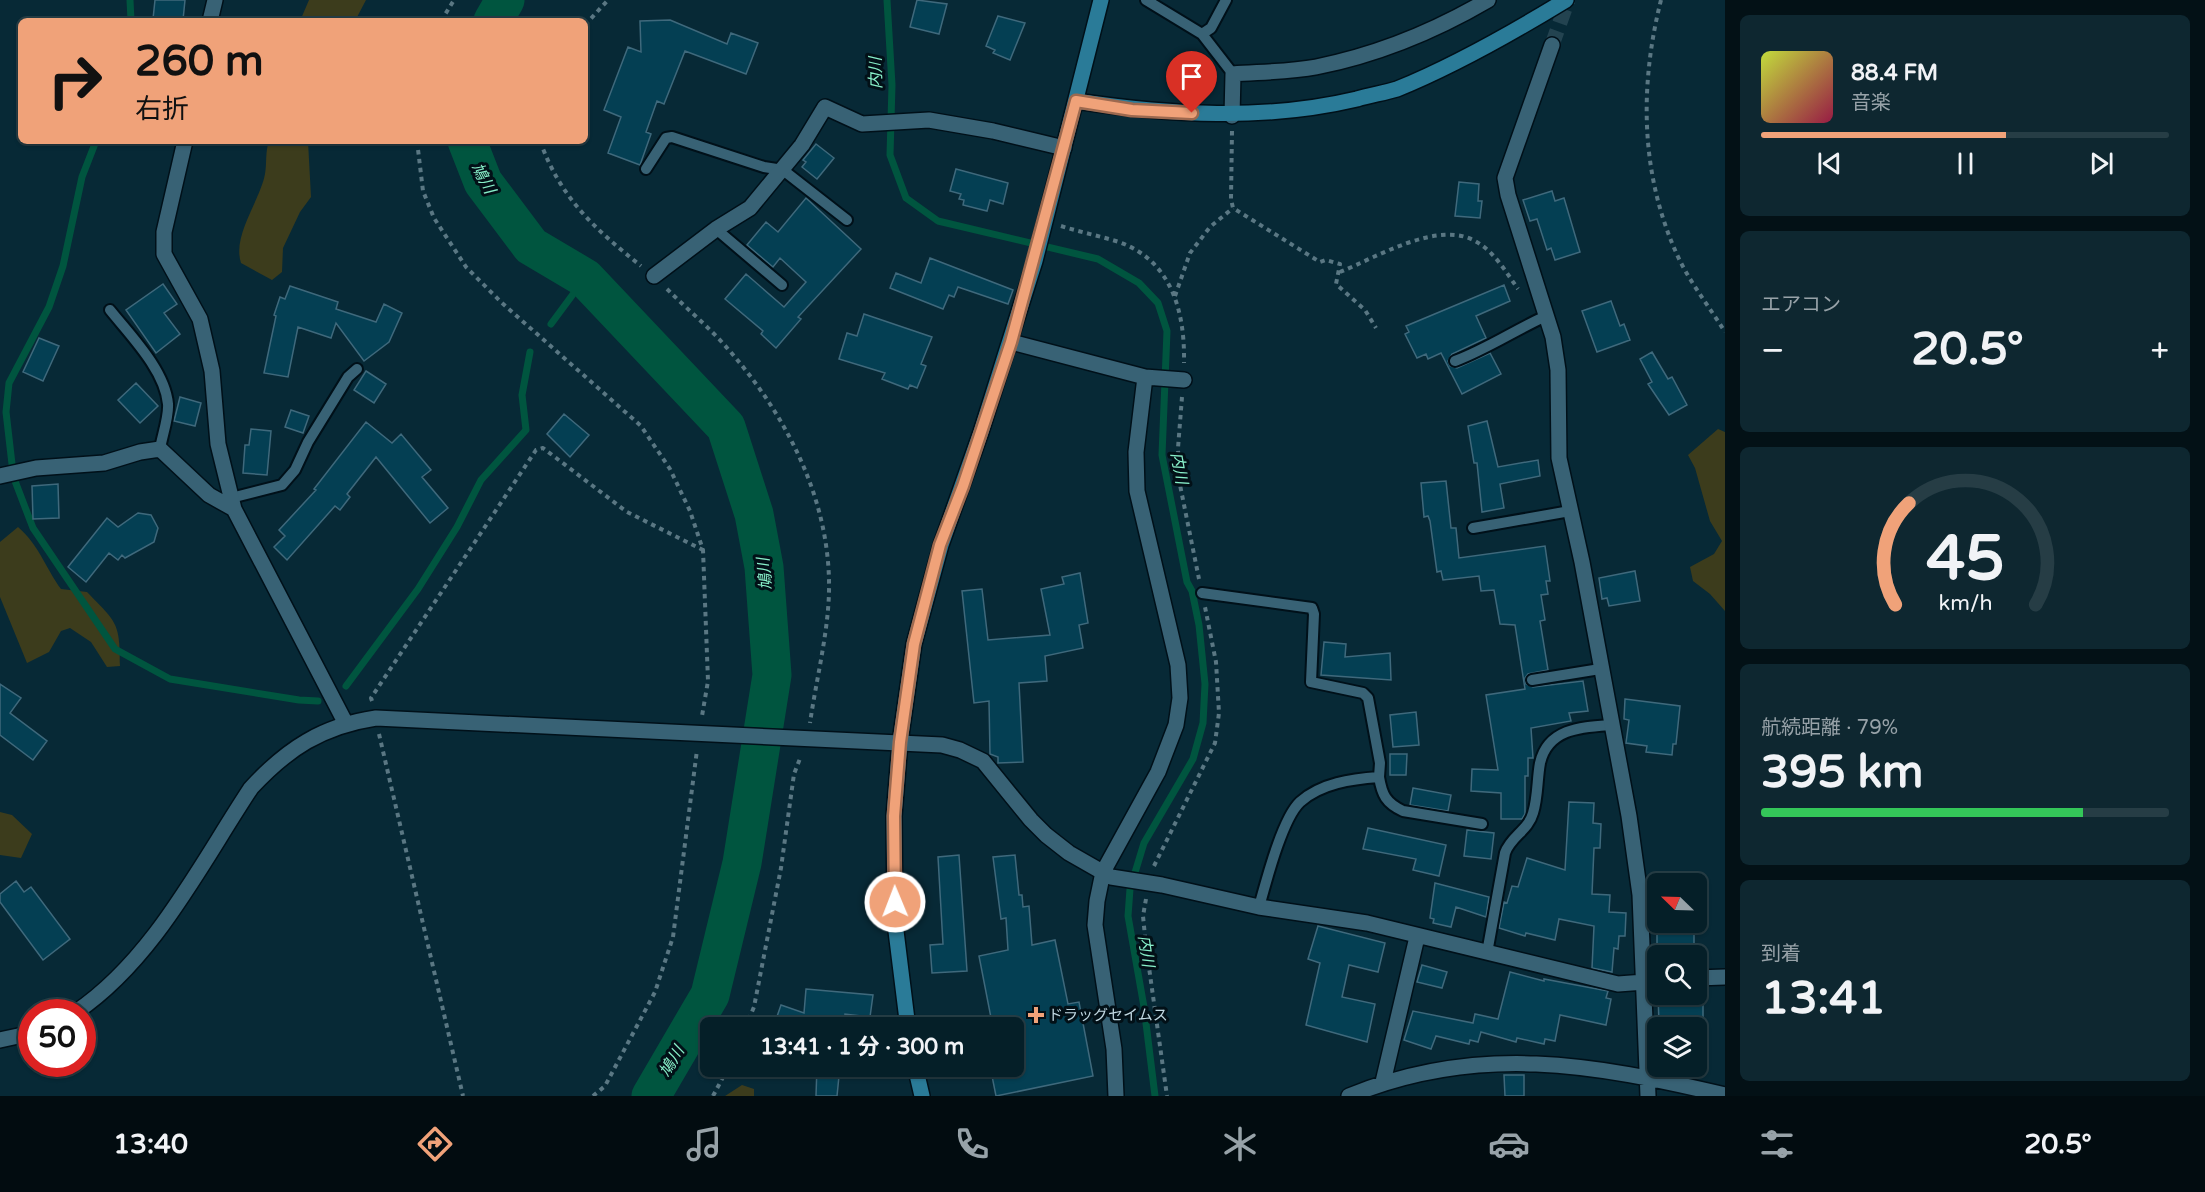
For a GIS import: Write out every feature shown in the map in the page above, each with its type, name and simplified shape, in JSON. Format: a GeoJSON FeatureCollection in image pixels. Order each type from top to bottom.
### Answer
{"type":"FeatureCollection","features":[{"type":"Feature","properties":{"kind":"main road"},"geometry":{"type":"LineString","coordinates":[[907,1017],[895,924],[894,816],[900,742],[914,644],[926,595],[1011,342],[1035,261],[1101,0]]}},
{"type":"Feature","properties":{"kind":"main road"},"geometry":{"type":"LineString","coordinates":[[1076,101],[1132,110],[1232,116],[1320,108],[1395,89],[1503,39],[1566,0]]}},
{"type":"Feature","properties":{"kind":"main road"},"geometry":{"type":"LineString","coordinates":[[918,1077],[922,1096]]}},
{"type":"Feature","properties":{"kind":"street"},"geometry":{"type":"LineString","coordinates":[[211,18],[216,0]]}},
{"type":"Feature","properties":{"kind":"street"},"geometry":{"type":"LineString","coordinates":[[1232,116],[1233,74],[1313,67],[1354,59],[1394,45],[1488,0]]}},
{"type":"Feature","properties":{"kind":"street"},"geometry":{"type":"LineString","coordinates":[[1552,45],[1505,178],[1508,195],[1553,337],[1558,370],[1559,458],[1611,725],[1647,950]]}},
{"type":"Feature","properties":{"kind":"street"},"geometry":{"type":"LineString","coordinates":[[654,276],[716,229],[750,208],[783,170],[825,107],[862,124],[928,120],[993,131],[1064,148]]}},
{"type":"Feature","properties":{"kind":"street"},"geometry":{"type":"LineString","coordinates":[[184,144],[164,232],[164,254],[200,320],[212,371],[218,444],[233,503],[345,722]]}},
{"type":"Feature","properties":{"kind":"street"},"geometry":{"type":"LineString","coordinates":[[1011,342],[1145,377],[1184,380]]}},
{"type":"Feature","properties":{"kind":"street"},"geometry":{"type":"LineString","coordinates":[[1116,1096],[1114,1049],[1095,925],[1107,874],[1158,772],[1176,725],[1180,698],[1178,665],[1137,491],[1136,452],[1145,377]]}},
{"type":"Feature","properties":{"kind":"street"},"geometry":{"type":"LineString","coordinates":[[0,476],[36,468],[104,463],[140,452],[160,449],[209,495],[233,503]]}},
{"type":"Feature","properties":{"kind":"street"},"geometry":{"type":"LineString","coordinates":[[91,999],[120,974],[155,935],[251,788],[289,752],[345,722],[375,718],[942,745],[960,750],[983,761],[1046,835],[1068,853],[1107,874],[1259,907],[1367,923],[1618,984],[1647,981]]}},
{"type":"Feature","properties":{"kind":"street"},"geometry":{"type":"LineString","coordinates":[[1383,1082],[1417,937]]}},
{"type":"Feature","properties":{"kind":"street"},"geometry":{"type":"LineString","coordinates":[[1707,978],[1725,977]]}},
{"type":"Feature","properties":{"kind":"street"},"geometry":{"type":"LineString","coordinates":[[0,1040],[18,1036]]}},
{"type":"Feature","properties":{"kind":"street"},"geometry":{"type":"LineString","coordinates":[[1349,1096],[1383,1082],[1450,1067],[1500,1063],[1555,1063],[1647,1077]]}},
{"type":"Feature","properties":{"kind":"street"},"geometry":{"type":"LineString","coordinates":[[1648,1096],[1648,1077],[1725,1095]]}},
{"type":"Feature","properties":{"kind":"lane"},"geometry":{"type":"LineString","coordinates":[[1146,0],[1202,34],[1233,74]]}},
{"type":"Feature","properties":{"kind":"lane"},"geometry":{"type":"LineString","coordinates":[[1202,34],[1211,28],[1226,0]]}},
{"type":"Feature","properties":{"kind":"lane"},"geometry":{"type":"LineString","coordinates":[[646,169],[666,138],[672,137],[764,167],[783,170],[847,220]]}},
{"type":"Feature","properties":{"kind":"lane"},"geometry":{"type":"LineString","coordinates":[[716,229],[782,285]]}},
{"type":"Feature","properties":{"kind":"lane"},"geometry":{"type":"LineString","coordinates":[[110,310],[152,362],[163,387],[168,404],[160,449]]}},
{"type":"Feature","properties":{"kind":"lane"},"geometry":{"type":"LineString","coordinates":[[1455,361],[1485,350],[1508,334],[1546,316]]}},
{"type":"Feature","properties":{"kind":"lane"},"geometry":{"type":"LineString","coordinates":[[233,503],[282,485],[295,470],[308,442],[348,376],[357,369]]}},
{"type":"Feature","properties":{"kind":"lane"},"geometry":{"type":"LineString","coordinates":[[1473,528],[1570,511]]}},
{"type":"Feature","properties":{"kind":"lane"},"geometry":{"type":"LineString","coordinates":[[1202,593],[1312,608],[1314,614],[1311,682],[1363,693],[1368,699],[1380,763],[1379,777],[1382,796],[1392,806],[1403,811],[1482,825]]}},
{"type":"Feature","properties":{"kind":"lane"},"geometry":{"type":"LineString","coordinates":[[1532,680],[1600,669]]}},
{"type":"Feature","properties":{"kind":"lane"},"geometry":{"type":"LineString","coordinates":[[1487,953],[1505,853],[1509,842],[1527,829],[1533,812],[1541,760],[1548,744],[1561,733],[1578,727],[1611,725]]}},
{"type":"Feature","properties":{"kind":"lane"},"geometry":{"type":"LineString","coordinates":[[1259,907],[1282,836],[1298,804],[1316,790],[1359,778],[1379,777]]}},
{"type":"Feature","properties":{"kind":"path"},"geometry":{"type":"LineString","coordinates":[[443,18],[454,0]]}},
{"type":"Feature","properties":{"kind":"path"},"geometry":{"type":"LineString","coordinates":[[588,22],[608,0]]}},
{"type":"Feature","properties":{"kind":"path"},"geometry":{"type":"LineString","coordinates":[[1661,0],[1650,44],[1645,96],[1646,126],[1656,197],[1675,252],[1725,332]]}},
{"type":"Feature","properties":{"kind":"path"},"geometry":{"type":"LineString","coordinates":[[1232,116],[1231,199],[1233,208],[1320,262],[1326,260],[1340,264],[1336,284],[1365,309],[1376,328]]}},
{"type":"Feature","properties":{"kind":"path"},"geometry":{"type":"LineString","coordinates":[[417,144],[418,165],[434,218],[466,267],[502,303],[641,426],[670,469],[690,511],[703,550],[708,681],[673,937],[655,992],[605,1086],[593,1096]]}},
{"type":"Feature","properties":{"kind":"path"},"geometry":{"type":"LineString","coordinates":[[541,144],[549,167],[562,190],[596,229],[654,276],[728,349],[765,395],[813,488],[827,556],[829,593],[807,740],[794,774],[781,868],[754,1006],[750,1017]]}},
{"type":"Feature","properties":{"kind":"path"},"geometry":{"type":"LineString","coordinates":[[1175,296],[1190,253],[1210,226],[1233,208]]}},
{"type":"Feature","properties":{"kind":"path"},"geometry":{"type":"LineString","coordinates":[[1340,272],[1431,236],[1456,233],[1477,241],[1501,264],[1519,290]]}},
{"type":"Feature","properties":{"kind":"path"},"geometry":{"type":"LineString","coordinates":[[463,1096],[371,698],[536,450],[543,448],[627,512],[703,550]]}},
{"type":"Feature","properties":{"kind":"path"},"geometry":{"type":"LineString","coordinates":[[713,1096],[723,1077]]}},
{"type":"Feature","properties":{"kind":"shaded area"},"geometry":{"type":"Polygon","coordinates":[[[309,0],[366,0],[357,18],[301,18],[309,0]]]}},
{"type":"Feature","properties":{"kind":"shaded area"},"geometry":{"type":"Polygon","coordinates":[[[268,144],[308,144],[311,197],[300,212],[283,248],[282,272],[272,280],[241,263],[239,252],[243,230],[265,174],[268,144]]]}},
{"type":"Feature","properties":{"kind":"shaded area"},"geometry":{"type":"Polygon","coordinates":[[[1718,429],[1725,432],[1725,611],[1710,594],[1693,581],[1690,567],[1714,554],[1722,541],[1710,521],[1695,468],[1688,455],[1718,429]]]}},
{"type":"Feature","properties":{"kind":"shaded area"},"geometry":{"type":"Polygon","coordinates":[[[18,527],[37,549],[61,589],[87,592],[111,617],[119,640],[120,666],[107,667],[91,642],[70,628],[61,631],[49,652],[27,663],[0,597],[0,542],[18,527]]]}},
{"type":"Feature","properties":{"kind":"shaded area"},"geometry":{"type":"Polygon","coordinates":[[[0,812],[12,815],[32,834],[21,858],[0,855],[0,812]]]}},
{"type":"Feature","properties":{"kind":"shaded area"},"geometry":{"type":"Polygon","coordinates":[[[742,1085],[754,1089],[754,1096],[725,1096],[742,1085]]]}},
{"type":"Feature","properties":{"kind":"building"},"geometry":{"type":"Polygon","coordinates":[[[155,0],[185,0],[183,18],[153,18],[155,0]]]}},
{"type":"Feature","properties":{"kind":"building"},"geometry":{"type":"Polygon","coordinates":[[[917,0],[947,4],[939,34],[910,27],[917,0]]]}},
{"type":"Feature","properties":{"kind":"building"},"geometry":{"type":"Polygon","coordinates":[[[998,16],[1025,23],[1010,60],[993,53],[995,50],[986,46],[998,16]]]}},
{"type":"Feature","properties":{"kind":"building"},"geometry":{"type":"Polygon","coordinates":[[[670,20],[727,44],[731,33],[758,43],[746,74],[685,51],[664,104],[657,101],[646,132],[651,134],[640,165],[608,153],[621,117],[604,110],[628,47],[641,52],[640,21],[670,20]]]}},
{"type":"Feature","properties":{"kind":"building"},"geometry":{"type":"Polygon","coordinates":[[[816,144],[834,158],[817,179],[802,167],[806,162],[803,160],[816,144]]]}},
{"type":"Feature","properties":{"kind":"building"},"geometry":{"type":"Polygon","coordinates":[[[956,169],[1008,183],[1003,204],[990,200],[987,211],[963,205],[964,200],[959,199],[961,194],[950,191],[956,169]]]}},
{"type":"Feature","properties":{"kind":"building"},"geometry":{"type":"Polygon","coordinates":[[[1459,182],[1479,184],[1478,201],[1482,201],[1480,218],[1455,216],[1459,182]]]}},
{"type":"Feature","properties":{"kind":"building"},"geometry":{"type":"Polygon","coordinates":[[[1552,191],[1555,201],[1564,198],[1580,252],[1555,260],[1551,248],[1547,250],[1537,219],[1530,221],[1523,200],[1552,191]]]}},
{"type":"Feature","properties":{"kind":"building"},"geometry":{"type":"Polygon","coordinates":[[[806,198],[861,249],[798,317],[801,319],[776,348],[761,334],[763,331],[725,299],[746,274],[784,307],[806,282],[780,258],[773,267],[747,245],[766,222],[778,232],[806,198]]]}},
{"type":"Feature","properties":{"kind":"building"},"geometry":{"type":"Polygon","coordinates":[[[930,258],[1013,290],[1008,304],[958,287],[954,297],[949,295],[943,309],[890,288],[896,273],[921,283],[930,258]]]}},
{"type":"Feature","properties":{"kind":"building"},"geometry":{"type":"Polygon","coordinates":[[[163,284],[177,304],[164,313],[180,334],[156,353],[126,310],[163,284]]]}},
{"type":"Feature","properties":{"kind":"building"},"geometry":{"type":"Polygon","coordinates":[[[1504,285],[1510,301],[1476,316],[1486,338],[1452,354],[1448,361],[1450,366],[1457,368],[1490,353],[1501,374],[1462,394],[1441,353],[1428,359],[1426,354],[1417,358],[1405,334],[1409,332],[1406,326],[1504,285]]]}},
{"type":"Feature","properties":{"kind":"building"},"geometry":{"type":"Polygon","coordinates":[[[290,286],[338,302],[336,309],[376,322],[384,304],[402,313],[389,342],[364,361],[336,323],[331,338],[298,327],[288,377],[264,373],[276,316],[274,315],[280,297],[285,299],[290,286]]]}},
{"type":"Feature","properties":{"kind":"building"},"geometry":{"type":"Polygon","coordinates":[[[1611,301],[1620,326],[1624,324],[1630,340],[1597,352],[1582,311],[1611,301]]]}},
{"type":"Feature","properties":{"kind":"building"},"geometry":{"type":"Polygon","coordinates":[[[864,314],[932,337],[921,364],[926,366],[917,388],[910,385],[908,389],[882,379],[885,373],[839,359],[847,333],[857,336],[864,314]]]}},
{"type":"Feature","properties":{"kind":"building"},"geometry":{"type":"Polygon","coordinates":[[[39,338],[59,346],[43,381],[23,372],[39,338]]]}},
{"type":"Feature","properties":{"kind":"building"},"geometry":{"type":"Polygon","coordinates":[[[1652,352],[1668,379],[1672,377],[1687,405],[1669,415],[1648,384],[1652,382],[1640,359],[1652,352]]]}},
{"type":"Feature","properties":{"kind":"building"},"geometry":{"type":"Polygon","coordinates":[[[366,371],[386,384],[374,403],[354,390],[366,371]]]}},
{"type":"Feature","properties":{"kind":"building"},"geometry":{"type":"Polygon","coordinates":[[[136,383],[158,406],[140,423],[118,400],[136,383]]]}},
{"type":"Feature","properties":{"kind":"building"},"geometry":{"type":"Polygon","coordinates":[[[180,397],[201,403],[195,426],[174,421],[180,397]]]}},
{"type":"Feature","properties":{"kind":"building"},"geometry":{"type":"Polygon","coordinates":[[[291,410],[309,416],[303,433],[285,427],[291,410]]]}},
{"type":"Feature","properties":{"kind":"building"},"geometry":{"type":"Polygon","coordinates":[[[564,414],[589,435],[570,457],[547,434],[564,414]]]}},
{"type":"Feature","properties":{"kind":"building"},"geometry":{"type":"Polygon","coordinates":[[[1487,421],[1498,467],[1538,460],[1540,476],[1500,484],[1504,508],[1482,512],[1477,463],[1474,463],[1468,426],[1487,421]]]}},
{"type":"Feature","properties":{"kind":"building"},"geometry":{"type":"Polygon","coordinates":[[[366,422],[392,443],[401,434],[431,470],[422,477],[448,508],[430,523],[376,457],[347,494],[350,497],[340,510],[335,506],[287,560],[274,547],[285,536],[279,530],[316,490],[314,489],[366,422]]]}},
{"type":"Feature","properties":{"kind":"building"},"geometry":{"type":"Polygon","coordinates":[[[251,429],[271,431],[267,475],[243,473],[245,445],[249,445],[251,429]]]}},
{"type":"Feature","properties":{"kind":"building"},"geometry":{"type":"Polygon","coordinates":[[[1446,481],[1451,528],[1456,528],[1459,558],[1545,546],[1550,581],[1546,581],[1548,594],[1541,595],[1545,620],[1540,621],[1548,670],[1528,674],[1525,678],[1526,684],[1533,687],[1583,681],[1588,711],[1569,713],[1571,721],[1531,728],[1533,758],[1528,758],[1528,776],[1525,776],[1525,814],[1522,819],[1501,819],[1501,793],[1471,791],[1472,769],[1498,770],[1486,695],[1525,689],[1515,625],[1500,624],[1494,590],[1481,591],[1479,576],[1443,580],[1441,571],[1437,572],[1430,521],[1428,516],[1424,517],[1421,483],[1446,481]]]}},
{"type":"Feature","properties":{"kind":"building"},"geometry":{"type":"Polygon","coordinates":[[[58,484],[59,518],[33,519],[32,486],[58,484]]]}},
{"type":"Feature","properties":{"kind":"building"},"geometry":{"type":"Polygon","coordinates":[[[138,513],[151,515],[158,528],[154,542],[125,558],[122,555],[118,560],[109,553],[86,582],[68,567],[107,518],[118,527],[138,513]]]}},
{"type":"Feature","properties":{"kind":"building"},"geometry":{"type":"Polygon","coordinates":[[[1635,571],[1640,601],[1609,606],[1607,598],[1602,599],[1599,578],[1635,571]]]}},
{"type":"Feature","properties":{"kind":"building"},"geometry":{"type":"Polygon","coordinates":[[[1080,573],[1088,623],[1079,625],[1083,648],[1045,656],[1047,681],[1019,683],[1023,762],[998,763],[998,757],[990,754],[989,701],[974,703],[962,591],[982,589],[988,640],[1050,635],[1041,589],[1064,584],[1062,577],[1080,573]]]}},
{"type":"Feature","properties":{"kind":"building"},"geometry":{"type":"Polygon","coordinates":[[[1324,642],[1346,644],[1345,657],[1390,653],[1391,680],[1321,675],[1324,642]]]}},
{"type":"Feature","properties":{"kind":"building"},"geometry":{"type":"Polygon","coordinates":[[[0,684],[21,698],[10,713],[47,741],[33,760],[0,735],[0,684]]]}},
{"type":"Feature","properties":{"kind":"building"},"geometry":{"type":"Polygon","coordinates":[[[1625,699],[1680,706],[1676,744],[1673,744],[1672,755],[1646,752],[1647,746],[1626,743],[1629,720],[1624,719],[1625,699]]]}},
{"type":"Feature","properties":{"kind":"building"},"geometry":{"type":"Polygon","coordinates":[[[1416,712],[1419,745],[1393,747],[1390,715],[1416,712]]]}},
{"type":"Feature","properties":{"kind":"building"},"geometry":{"type":"Polygon","coordinates":[[[1390,754],[1407,754],[1406,775],[1390,775],[1390,754]]]}},
{"type":"Feature","properties":{"kind":"building"},"geometry":{"type":"Polygon","coordinates":[[[1413,788],[1451,795],[1448,811],[1410,805],[1413,788]]]}},
{"type":"Feature","properties":{"kind":"building"},"geometry":{"type":"Polygon","coordinates":[[[1569,802],[1594,803],[1593,823],[1601,824],[1600,848],[1594,848],[1592,894],[1610,895],[1609,912],[1626,913],[1625,936],[1619,936],[1618,949],[1614,948],[1612,972],[1592,968],[1594,926],[1559,919],[1555,940],[1526,933],[1525,936],[1499,928],[1504,902],[1507,903],[1512,886],[1518,887],[1527,858],[1565,870],[1569,802]]]}},
{"type":"Feature","properties":{"kind":"building"},"geometry":{"type":"Polygon","coordinates":[[[1368,828],[1446,845],[1439,876],[1413,870],[1416,859],[1363,849],[1368,828]]]}},
{"type":"Feature","properties":{"kind":"building"},"geometry":{"type":"Polygon","coordinates":[[[1467,830],[1494,833],[1491,859],[1464,856],[1467,830]]]}},
{"type":"Feature","properties":{"kind":"building"},"geometry":{"type":"Polygon","coordinates":[[[959,855],[967,971],[932,973],[930,945],[943,944],[938,857],[959,855]]]}},
{"type":"Feature","properties":{"kind":"building","name":"ドラッグセイムス"},"geometry":{"type":"Polygon","coordinates":[[[1015,855],[1019,895],[1022,895],[1023,907],[1029,906],[1032,945],[1055,940],[1068,1004],[1079,1002],[1093,1076],[996,1096],[992,1077],[1024,1077],[1024,1017],[991,1017],[979,956],[1008,950],[1006,918],[1001,919],[993,857],[1015,855]]]}},
{"type":"Feature","properties":{"kind":"building"},"geometry":{"type":"Polygon","coordinates":[[[16,881],[24,892],[31,887],[70,939],[43,960],[0,902],[0,894],[16,881]]]}},
{"type":"Feature","properties":{"kind":"building"},"geometry":{"type":"Polygon","coordinates":[[[1435,883],[1489,897],[1486,917],[1456,907],[1451,927],[1433,923],[1434,919],[1430,918],[1435,883]]]}},
{"type":"Feature","properties":{"kind":"building"},"geometry":{"type":"Polygon","coordinates":[[[1318,926],[1385,943],[1378,972],[1349,965],[1342,997],[1375,1004],[1367,1042],[1306,1025],[1320,963],[1308,959],[1318,926]]]}},
{"type":"Feature","properties":{"kind":"building"},"geometry":{"type":"Polygon","coordinates":[[[1694,933],[1694,945],[1657,945],[1657,934],[1694,933]]]}},
{"type":"Feature","properties":{"kind":"building"},"geometry":{"type":"Polygon","coordinates":[[[1422,965],[1447,972],[1442,988],[1417,982],[1422,965]]]}},
{"type":"Feature","properties":{"kind":"building"},"geometry":{"type":"Polygon","coordinates":[[[1510,972],[1544,981],[1544,979],[1608,991],[1606,998],[1611,999],[1606,1025],[1560,1015],[1555,1041],[1545,1039],[1544,1044],[1517,1038],[1516,1042],[1481,1032],[1478,1042],[1470,1040],[1469,1044],[1436,1036],[1431,1049],[1404,1040],[1413,1011],[1473,1023],[1475,1014],[1498,1019],[1510,972]]]}},
{"type":"Feature","properties":{"kind":"building"},"geometry":{"type":"Polygon","coordinates":[[[806,989],[873,995],[870,1017],[845,1014],[845,1017],[777,1017],[781,1005],[804,1013],[806,989]]]}},
{"type":"Feature","properties":{"kind":"building"},"geometry":{"type":"Polygon","coordinates":[[[1658,1005],[1703,1005],[1703,1017],[1659,1017],[1658,1005]]]}},
{"type":"Feature","properties":{"kind":"building"},"geometry":{"type":"Polygon","coordinates":[[[1504,1075],[1524,1075],[1524,1096],[1505,1096],[1504,1075]]]}},
{"type":"Feature","properties":{"kind":"building"},"geometry":{"type":"Polygon","coordinates":[[[817,1077],[839,1077],[837,1096],[816,1096],[817,1077]]]}},
{"type":"Feature","properties":{"kind":"waterway"},"geometry":{"type":"LineString","coordinates":[[130,0],[131,18]]}},
{"type":"Feature","properties":{"kind":"waterway","name":"鳩川"},"geometry":{"type":"LineString","coordinates":[[495,18],[505,0]]}},
{"type":"Feature","properties":{"kind":"waterway","name":"内川"},"geometry":{"type":"LineString","coordinates":[[887,0],[892,85],[890,155],[906,198],[938,221],[1098,259],[1139,283],[1158,303],[1167,331],[1162,455],[1187,582],[1192,591],[1199,625],[1205,684],[1203,723],[1193,759],[1144,843],[1130,889],[1128,916],[1144,1007],[1155,1096]]}},
{"type":"Feature","properties":{"kind":"waterway"},"geometry":{"type":"LineString","coordinates":[[12,464],[6,412],[9,383],[49,307],[63,266],[82,177],[95,144]]}},
{"type":"Feature","properties":{"kind":"waterway","name":"鳩川"},"geometry":{"type":"LineString","coordinates":[[468,144],[483,182],[531,246],[585,278],[726,427],[754,514],[764,567],[772,675],[742,863],[710,995],[651,1096]]}},
{"type":"Feature","properties":{"kind":"waterway"},"geometry":{"type":"LineString","coordinates":[[551,324],[585,278]]}},
{"type":"Feature","properties":{"kind":"waterway"},"geometry":{"type":"LineString","coordinates":[[346,686],[418,589],[457,527],[481,480],[526,430],[522,395],[530,352]]}},
{"type":"Feature","properties":{"kind":"waterway"},"geometry":{"type":"LineString","coordinates":[[15,481],[33,528],[115,649],[170,679],[299,700],[318,701]]}},
{"type":"Feature","properties":{"kind":"tunnel"},"geometry":{"type":"LineString","coordinates":[[1552,45],[1568,0]]}},
{"type":"Feature","properties":{"kind":"place","name":"ドラッグセイムス"},"geometry":{"type":"Point","coordinates":[1036,1015]}},
{"type":"Feature","properties":{"kind":"route"},"geometry":{"type":"LineString","coordinates":[[895,902],[894,816],[900,742],[914,644],[940,545],[963,486],[1011,342],[1035,261],[1076,101],[1132,110],[1192,113]]}}]}
